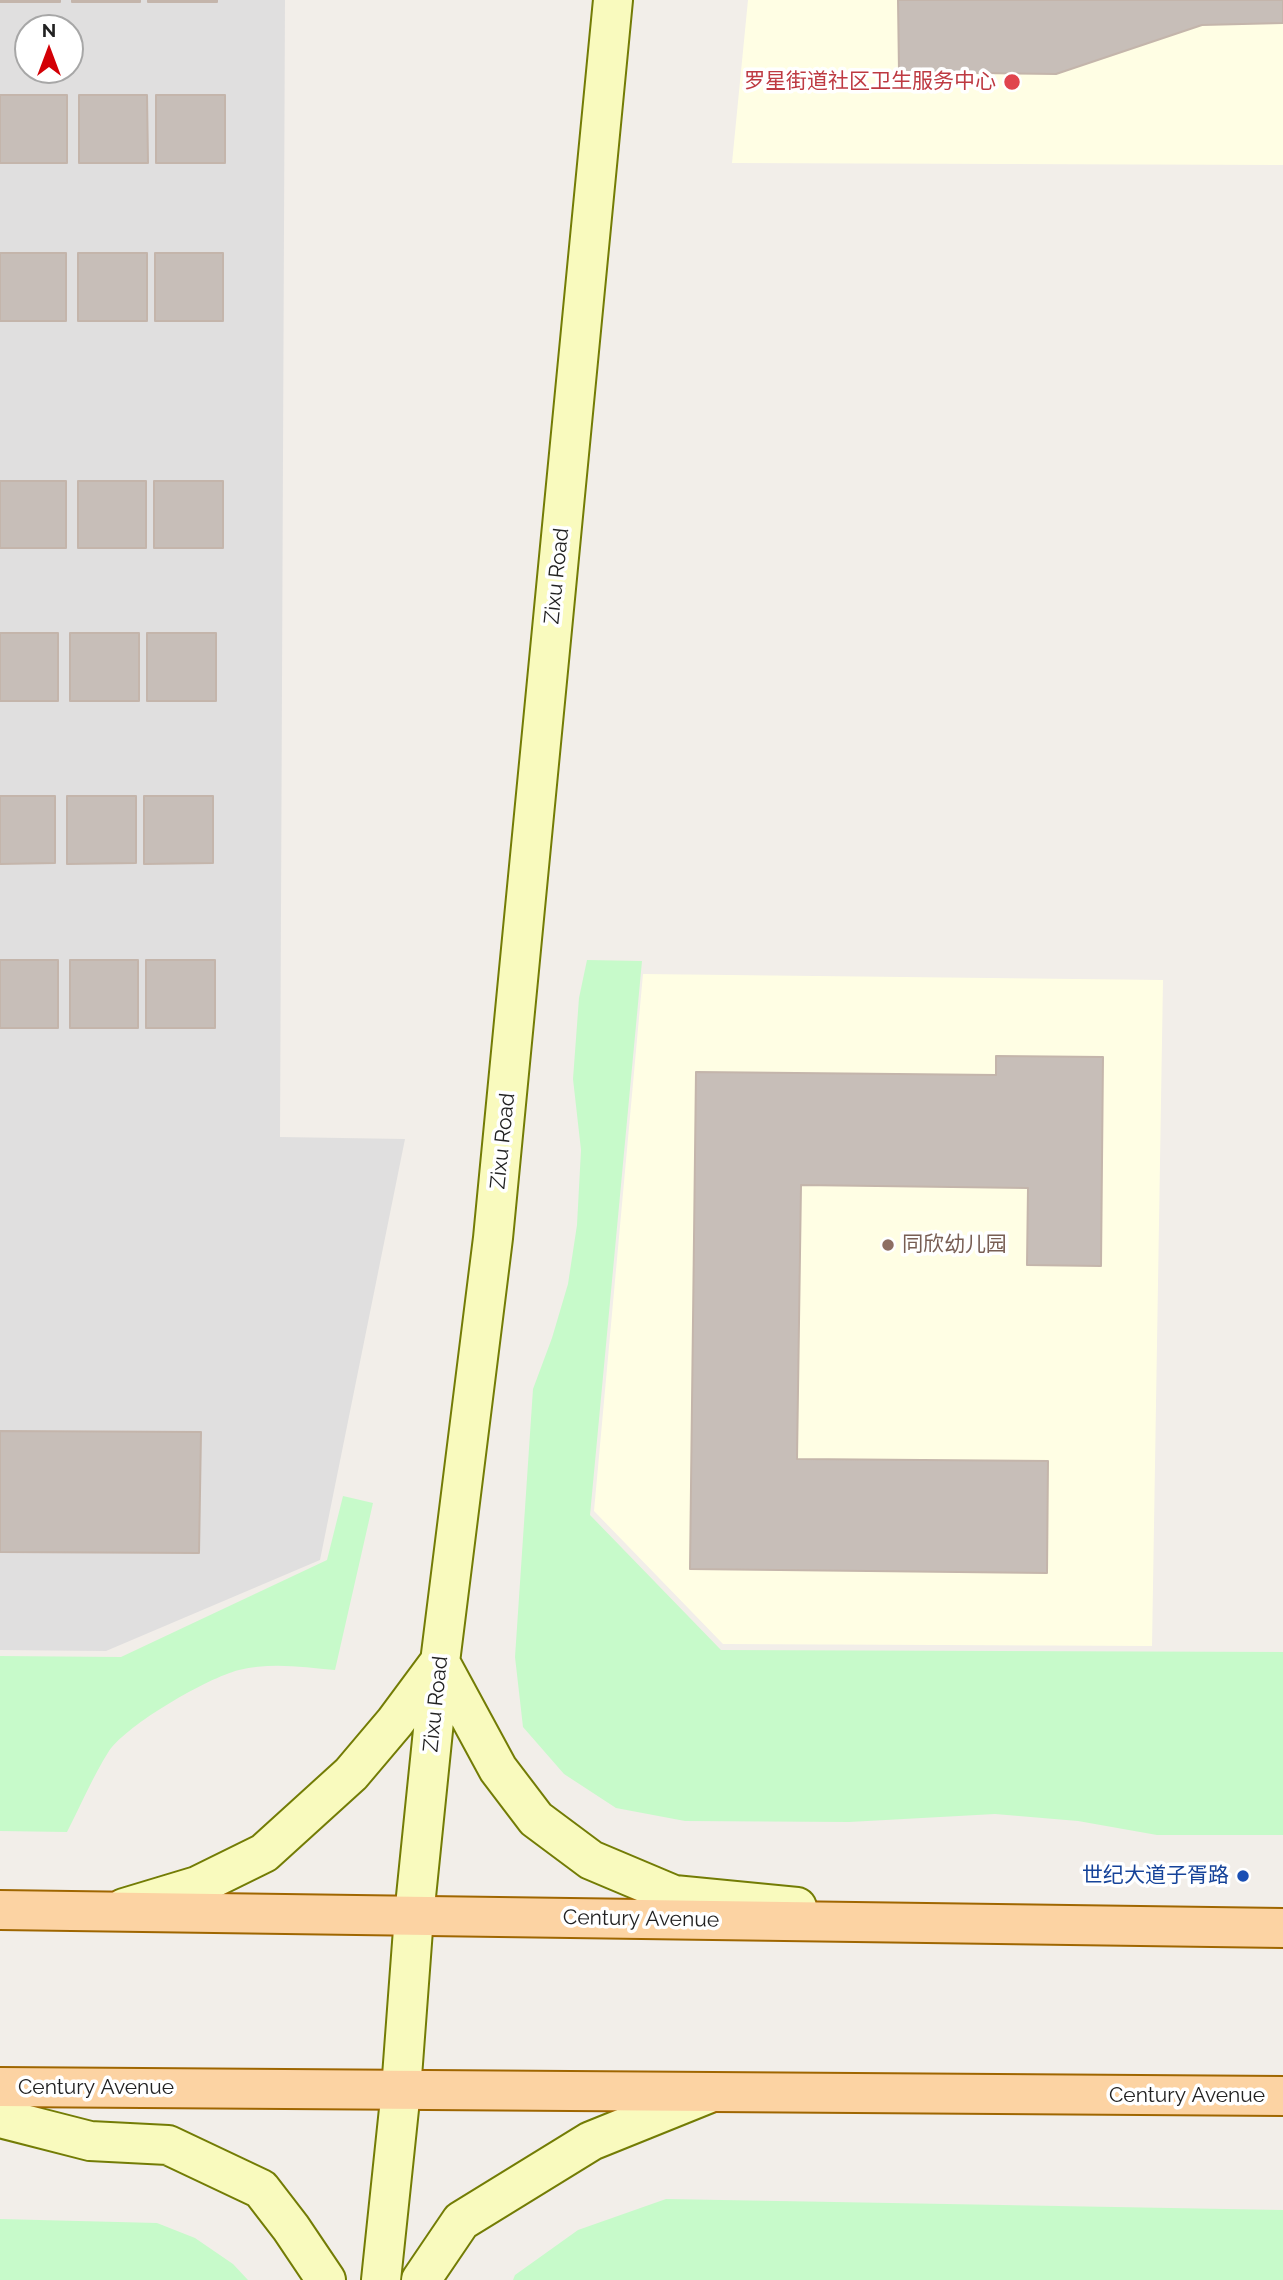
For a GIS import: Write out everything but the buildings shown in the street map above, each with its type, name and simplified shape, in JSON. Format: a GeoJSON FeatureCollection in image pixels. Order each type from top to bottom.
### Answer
{"type":"FeatureCollection","features":[{"type":"Feature","properties":{"kind":"main road","name":"Century Avenue"},"geometry":{"type":"LineString","coordinates":[[0,1910],[1283,1928]]}},
{"type":"Feature","properties":{"kind":"main road","name":"Century Avenue"},"geometry":{"type":"LineString","coordinates":[[0,2087],[1283,2096]]}},
{"type":"Feature","properties":{"kind":"street","name":"Zixu Road"},"geometry":{"type":"LineString","coordinates":[[381,2280],[440,1662],[493,1238],[613,0]]}},
{"type":"Feature","properties":{"kind":"street"},"geometry":{"type":"LineString","coordinates":[[112,1911],[197,1886],[264,1853],[351,1774],[440,1662],[498,1769],[536,1819],[591,1860],[674,1895],[769,1903],[895,1922]]}},
{"type":"Feature","properties":{"kind":"street"},"geometry":{"type":"LineString","coordinates":[[421,2280],[461,2221],[591,2141],[710,2093]]}},
{"type":"Feature","properties":{"kind":"street"},"geometry":{"type":"LineString","coordinates":[[0,2118],[89,2141],[168,2145],[261,2189],[326,2280]]}},
{"type":"Feature","properties":{"kind":"shaded area"},"geometry":{"type":"Polygon","coordinates":[[[0,0],[285,0],[280,1137],[405,1139],[320,1560],[106,1651],[0,1650],[0,0]]]}},
{"type":"Feature","properties":{"kind":"shaded area","name":"罗星街道社区卫生服务中心"},"geometry":{"type":"Polygon","coordinates":[[[748,0],[1283,0],[1283,165],[732,163],[748,0]]]}},
{"type":"Feature","properties":{"kind":"shaded area","name":"同欣幼儿园"},"geometry":{"type":"Polygon","coordinates":[[[643,974],[1163,980],[1152,1646],[723,1644],[594,1511],[643,974]]]}},
{"type":"Feature","properties":{"kind":"green space"},"geometry":{"type":"Polygon","coordinates":[[[587,960],[642,961],[590,1515],[721,1650],[1283,1652],[1283,1835],[1157,1835],[1078,1821],[995,1814],[849,1822],[685,1821],[616,1808],[564,1774],[523,1727],[515,1657],[533,1389],[568,1284],[577,1225],[581,1150],[573,1079],[579,998],[587,960]]]}},
{"type":"Feature","properties":{"kind":"green space"},"geometry":{"type":"Polygon","coordinates":[[[343,1496],[373,1503],[335,1670],[263,1666],[239,1670],[208,1682],[169,1703],[119,1740],[109,1751],[92,1780],[67,1832],[0,1831],[0,1656],[121,1657],[327,1560],[343,1496]]]}},
{"type":"Feature","properties":{"kind":"green space"},"geometry":{"type":"Polygon","coordinates":[[[666,2199],[1283,2210],[1283,2280],[513,2280],[515,2275],[578,2230],[666,2199]]]}},
{"type":"Feature","properties":{"kind":"green space"},"geometry":{"type":"Polygon","coordinates":[[[0,2219],[157,2223],[195,2238],[233,2264],[248,2280],[0,2280],[0,2219]]]}},
{"type":"Feature","properties":{"kind":"place","name":"罗星街道社区卫生服务中心"},"geometry":{"type":"Point","coordinates":[1012,82]}},
{"type":"Feature","properties":{"kind":"place","name":"同欣幼儿园"},"geometry":{"type":"Point","coordinates":[888,1245]}},
{"type":"Feature","properties":{"kind":"place","name":"世纪大道子胥路"},"geometry":{"type":"Point","coordinates":[1243,1876]}}]}
